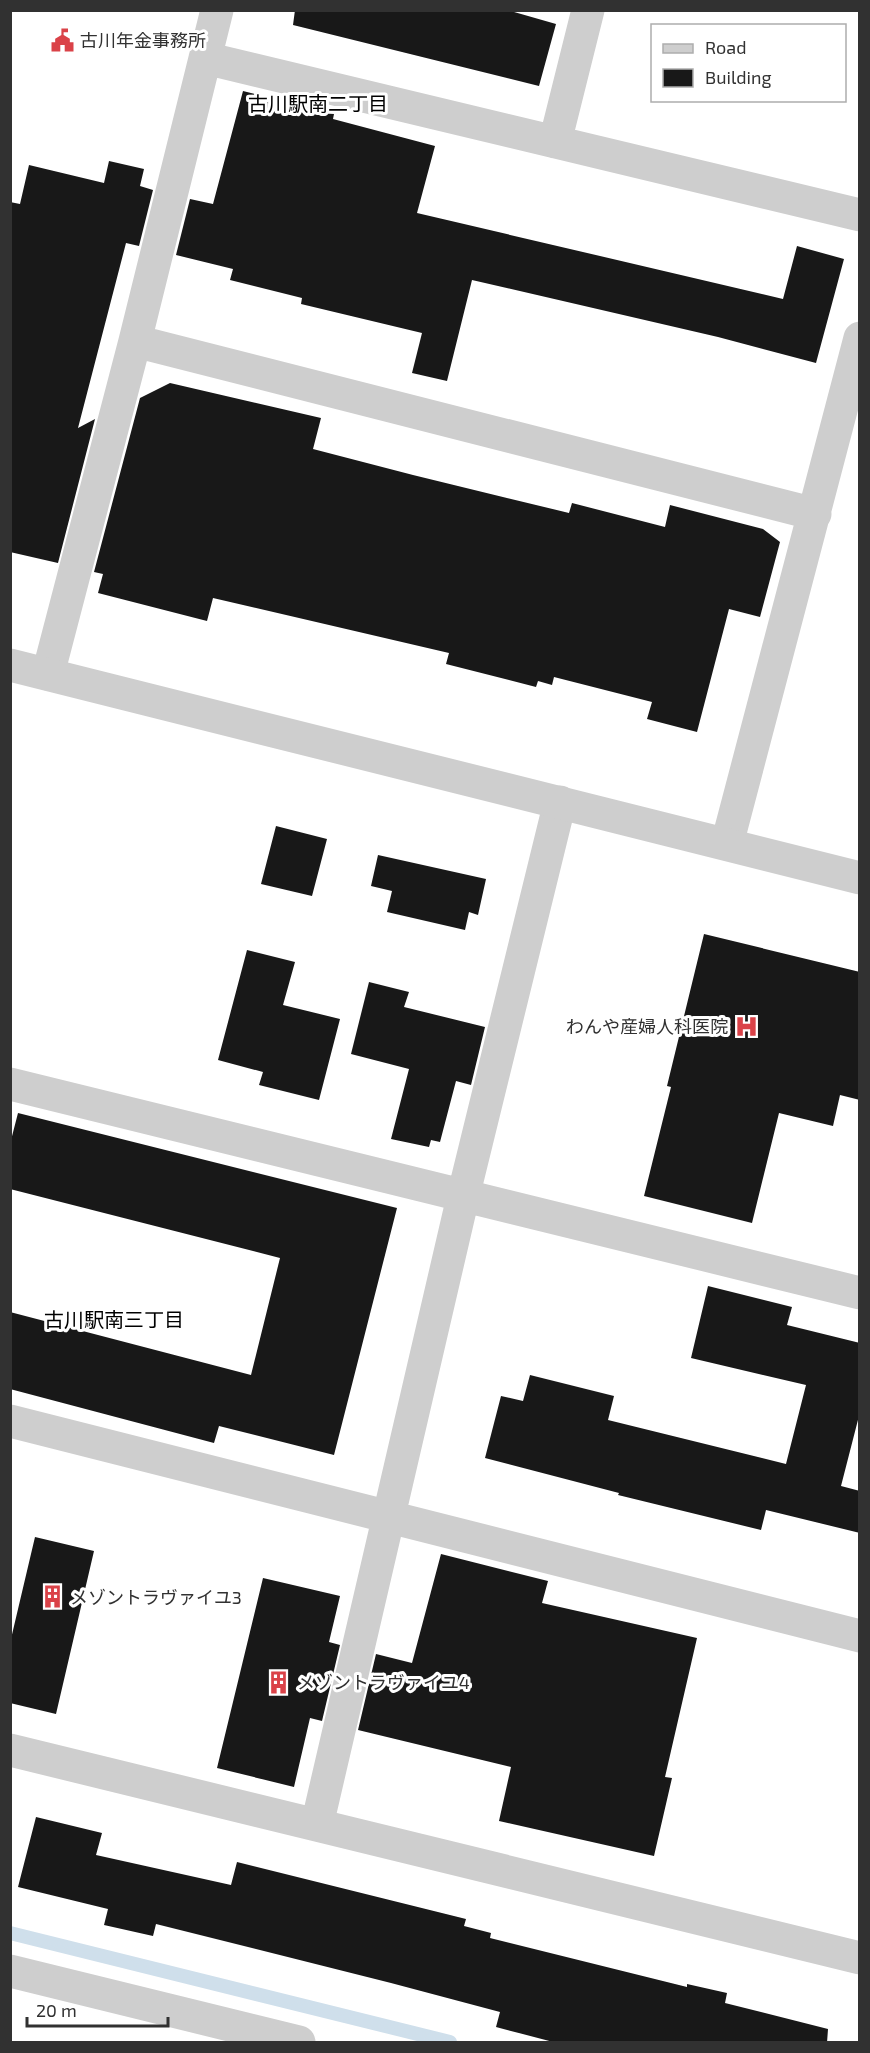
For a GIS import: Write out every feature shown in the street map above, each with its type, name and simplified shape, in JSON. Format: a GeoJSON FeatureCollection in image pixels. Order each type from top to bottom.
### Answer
{"type":"FeatureCollection","features":[{"type":"Feature","properties":{"kind":"street"},"geometry":{"type":"LineString","coordinates":[[48,674],[135,340],[217,10]]}},
{"type":"Feature","properties":{"kind":"street"},"geometry":{"type":"LineString","coordinates":[[555,142],[588,10]]}},
{"type":"Feature","properties":{"kind":"street"},"geometry":{"type":"LineString","coordinates":[[205,58],[860,215]]}},
{"type":"Feature","properties":{"kind":"street"},"geometry":{"type":"LineString","coordinates":[[727,844],[860,338]]}},
{"type":"Feature","properties":{"kind":"street"},"geometry":{"type":"LineString","coordinates":[[135,340],[815,514]]}},
{"type":"Feature","properties":{"kind":"street"},"geometry":{"type":"LineString","coordinates":[[10,665],[860,878]]}},
{"type":"Feature","properties":{"kind":"street"},"geometry":{"type":"LineString","coordinates":[[317,1825],[463,1197],[560,802]]}},
{"type":"Feature","properties":{"kind":"street"},"geometry":{"type":"LineString","coordinates":[[10,1084],[860,1293]]}},
{"type":"Feature","properties":{"kind":"street"},"geometry":{"type":"LineString","coordinates":[[10,1421],[860,1636]]}},
{"type":"Feature","properties":{"kind":"street"},"geometry":{"type":"LineString","coordinates":[[10,1750],[860,1958]]}},
{"type":"Feature","properties":{"kind":"street"},"geometry":{"type":"LineString","coordinates":[[10,1971],[299,2043]]}},
{"type":"Feature","properties":{"kind":"building"},"geometry":{"type":"Polygon","coordinates":[[[295,10],[507,10],[556,24],[539,86],[293,25],[295,10]]]}},
{"type":"Feature","properties":{"kind":"building"},"geometry":{"type":"Polygon","coordinates":[[[243,91],[334,114],[333,119],[435,146],[417,213],[783,299],[797,246],[844,259],[816,363],[718,337],[472,280],[447,381],[412,373],[422,333],[301,304],[302,298],[230,280],[233,269],[176,255],[190,199],[213,204],[243,91]]]}},
{"type":"Feature","properties":{"kind":"building"},"geometry":{"type":"Polygon","coordinates":[[[109,161],[144,169],[140,186],[153,190],[139,246],[126,243],[78,428],[95,419],[58,563],[10,552],[10,202],[20,204],[29,165],[104,183],[109,161]]]}},
{"type":"Feature","properties":{"kind":"building"},"geometry":{"type":"Polygon","coordinates":[[[170,383],[321,418],[313,449],[413,475],[569,513],[572,503],[665,527],[670,505],[763,529],[780,542],[760,617],[729,609],[697,732],[647,719],[652,702],[554,677],[552,685],[538,681],[536,687],[446,664],[449,653],[213,598],[207,621],[98,593],[103,574],[94,572],[140,398],[170,383]]]}},
{"type":"Feature","properties":{"kind":"building"},"geometry":{"type":"Polygon","coordinates":[[[276,826],[327,839],[312,896],[261,884],[276,826]]]}},
{"type":"Feature","properties":{"kind":"building"},"geometry":{"type":"Polygon","coordinates":[[[378,855],[486,879],[478,915],[469,912],[465,930],[387,912],[392,891],[371,886],[378,855]]]}},
{"type":"Feature","properties":{"kind":"building"},"geometry":{"type":"Polygon","coordinates":[[[704,934],[860,972],[860,1100],[840,1095],[833,1126],[779,1113],[752,1223],[644,1196],[671,1087],[667,1086],[704,934]]]}},
{"type":"Feature","properties":{"kind":"building"},"geometry":{"type":"Polygon","coordinates":[[[247,950],[295,962],[283,1005],[340,1019],[319,1100],[259,1085],[263,1072],[218,1060],[247,950]]]}},
{"type":"Feature","properties":{"kind":"building"},"geometry":{"type":"Polygon","coordinates":[[[369,982],[409,992],[404,1007],[485,1027],[471,1085],[456,1081],[440,1142],[431,1140],[429,1147],[391,1139],[409,1069],[351,1054],[369,982]]]}},
{"type":"Feature","properties":{"kind":"building"},"geometry":{"type":"Polygon","coordinates":[[[18,1113],[397,1208],[334,1455],[219,1426],[214,1443],[10,1389],[10,1312],[251,1375],[280,1258],[10,1189],[10,1144],[18,1113]]]}},
{"type":"Feature","properties":{"kind":"building"},"geometry":{"type":"Polygon","coordinates":[[[708,1286],[792,1307],[787,1325],[860,1343],[860,1412],[841,1486],[860,1491],[860,1533],[766,1510],[761,1530],[618,1495],[619,1493],[485,1458],[501,1396],[523,1401],[530,1375],[614,1396],[608,1420],[786,1464],[806,1385],[691,1358],[708,1286]]]}},
{"type":"Feature","properties":{"kind":"building","name":"メゾントラヴァイユ3"},"geometry":{"type":"Polygon","coordinates":[[[35,1537],[94,1551],[56,1714],[10,1703],[10,1643],[35,1537]]]}},
{"type":"Feature","properties":{"kind":"building"},"geometry":{"type":"Polygon","coordinates":[[[441,1554],[548,1581],[542,1603],[697,1638],[665,1777],[672,1778],[654,1856],[499,1821],[511,1767],[358,1730],[376,1654],[412,1663],[441,1554]]]}},
{"type":"Feature","properties":{"kind":"building","name":"メゾントラヴァイユ4"},"geometry":{"type":"Polygon","coordinates":[[[263,1578],[340,1596],[329,1642],[340,1645],[322,1721],[310,1718],[294,1787],[217,1768],[263,1578]]]}},
{"type":"Feature","properties":{"kind":"building"},"geometry":{"type":"Polygon","coordinates":[[[36,1817],[102,1833],[96,1855],[231,1885],[237,1862],[466,1919],[464,1926],[491,1933],[490,1938],[687,1987],[687,1984],[727,1993],[725,2003],[828,2029],[827,2043],[557,2043],[496,2027],[500,2012],[391,1983],[156,1924],[153,1936],[104,1925],[108,1909],[18,1887],[36,1817]]]}},
{"type":"Feature","properties":{"kind":"waterway"},"geometry":{"type":"LineString","coordinates":[[10,1933],[450,2042]]}},
{"type":"Feature","properties":{"kind":"place","name":"古川年金事務所"},"geometry":{"type":"Point","coordinates":[62,40]}},
{"type":"Feature","properties":{"kind":"place","name":"わんや産婦人科医院"},"geometry":{"type":"Point","coordinates":[746,1026]}},
{"type":"Feature","properties":{"kind":"place","name":"メゾントラヴァイユ3"},"geometry":{"type":"Point","coordinates":[52,1597]}},
{"type":"Feature","properties":{"kind":"place","name":"メゾントラヴァイユ4"},"geometry":{"type":"Point","coordinates":[279,1682]}},
{"type":"Feature","properties":{"kind":"district","name":"古川駅南二丁目"},"geometry":{"type":"Point","coordinates":[318,103]}},
{"type":"Feature","properties":{"kind":"district","name":"古川駅南三丁目"},"geometry":{"type":"Point","coordinates":[114,1319]}}]}
